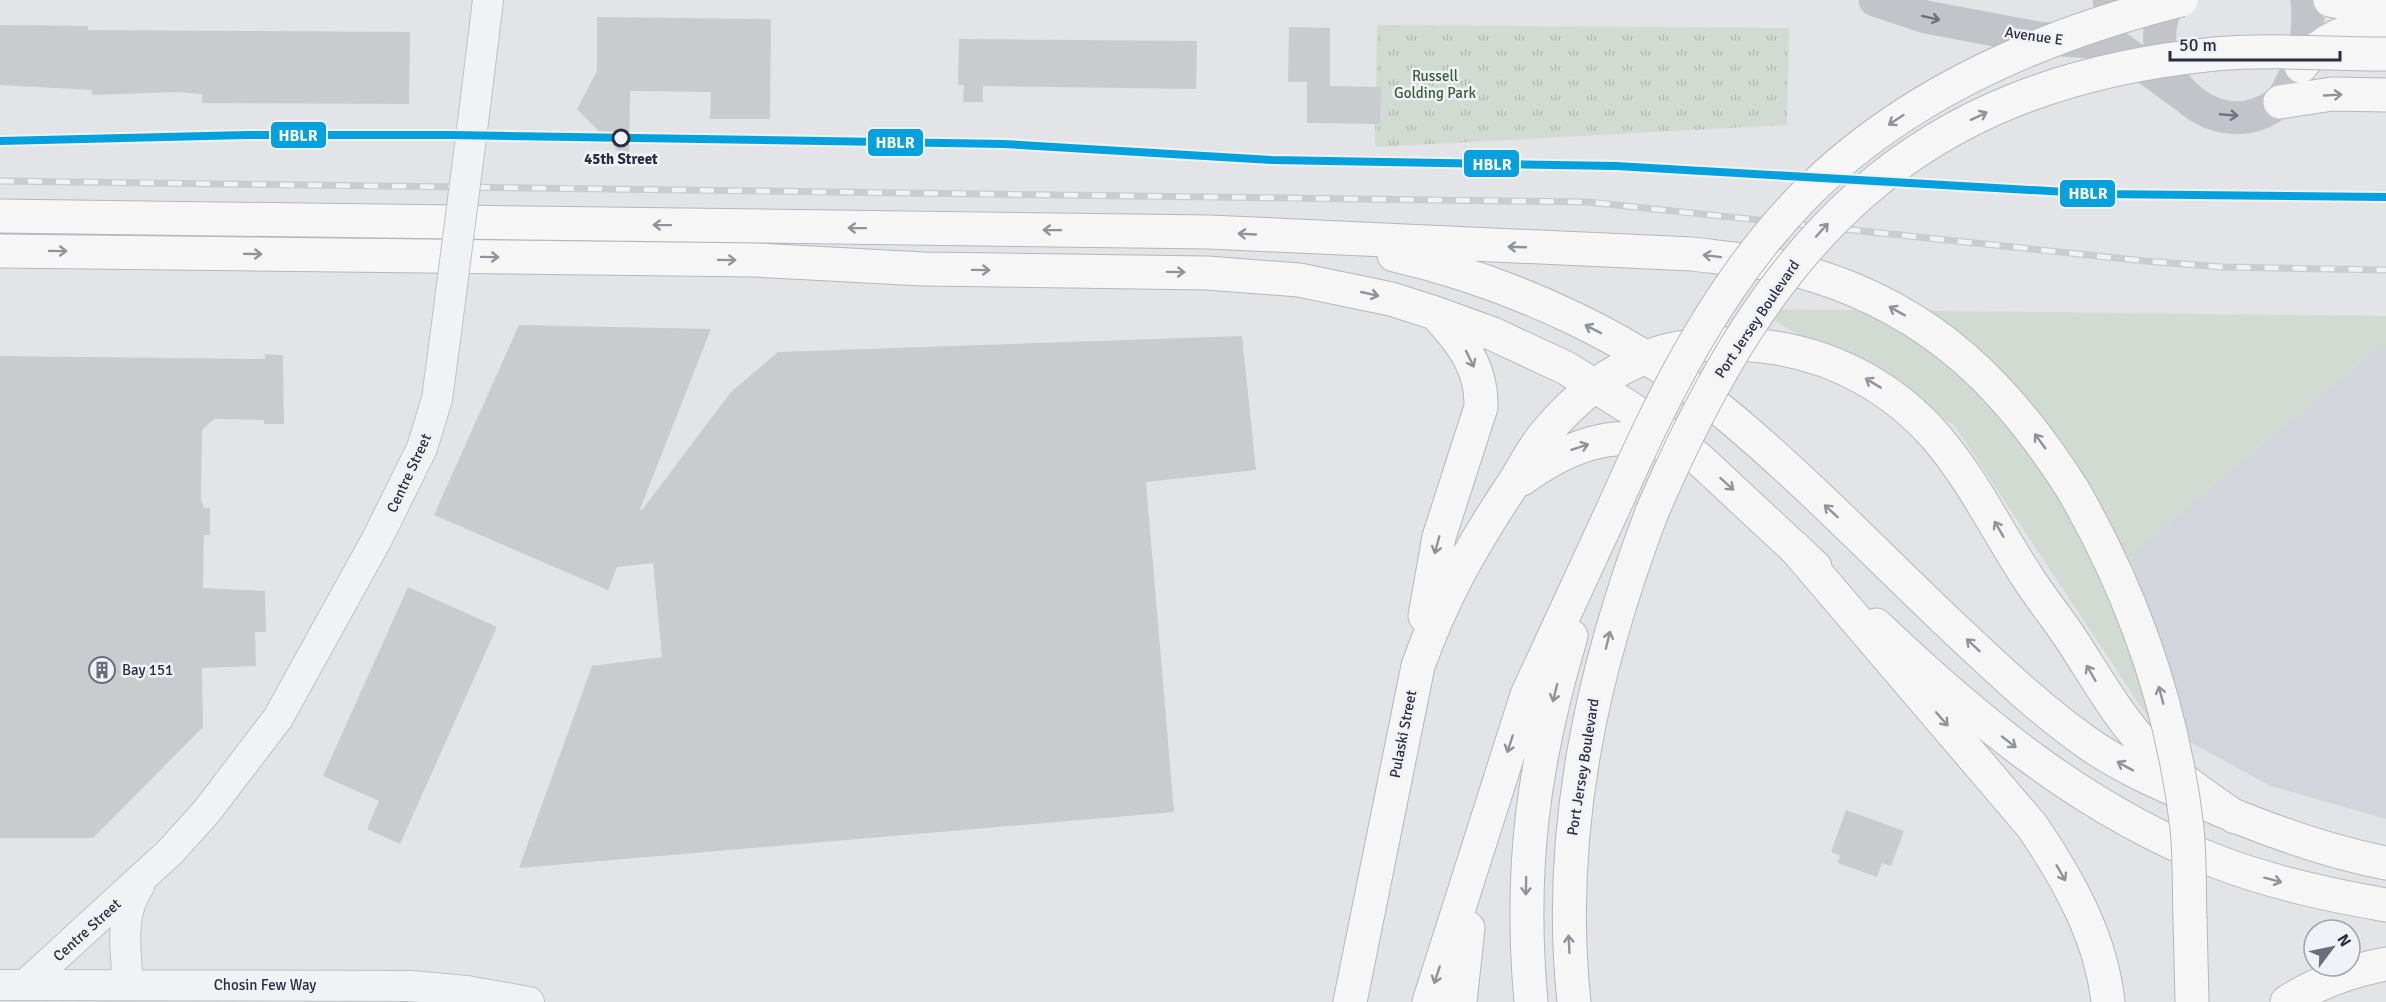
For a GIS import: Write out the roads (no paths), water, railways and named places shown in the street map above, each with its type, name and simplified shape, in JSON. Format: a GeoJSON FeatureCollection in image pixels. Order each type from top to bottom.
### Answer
{"type":"FeatureCollection","features":[{"type":"Feature","properties":{"kind":"highway"},"geometry":{"type":"LineString","coordinates":[[1429,1002],[1527,695],[1669,388],[1702,331],[1737,278],[1774,230],[1830,170],[1893,122],[1965,79],[2052,39],[2181,0]]}},
{"type":"Feature","properties":{"kind":"highway"},"geometry":{"type":"LineString","coordinates":[[2330,0],[2386,10]]}},
{"type":"Feature","properties":{"kind":"highway"},"geometry":{"type":"LineString","coordinates":[[2299,67],[2310,53],[2334,36],[2352,28],[2386,22]]}},
{"type":"Feature","properties":{"kind":"highway","name":"Port Jersey Boulevard"},"geometry":{"type":"LineString","coordinates":[[1574,1002],[1568,919],[1569,858],[1582,761],[1612,623],[1652,512],[1701,405],[1767,298],[1828,224],[1854,197],[1913,152],[1945,132],[2012,102],[2086,77],[2138,65],[2219,54],[2386,54]]}},
{"type":"Feature","properties":{"kind":"highway"},"geometry":{"type":"LineString","coordinates":[[2280,102],[2332,94],[2386,95]]}},
{"type":"Feature","properties":{"kind":"highway"},"geometry":{"type":"LineString","coordinates":[[0,216],[1197,232],[1692,254],[1773,264],[1813,274],[1890,307],[1926,328],[1959,352],[2022,416],[2073,490],[2096,529],[2133,611],[2161,697],[2172,740],[2187,830],[2192,1002]]}},
{"type":"Feature","properties":{"kind":"highway"},"geometry":{"type":"LineString","coordinates":[[1305,238],[1403,257],[1502,288],[1552,309],[1644,358],[1708,401],[1754,438],[2022,692],[2091,746],[2132,769],[2235,817],[2329,849],[2386,863]]}},
{"type":"Feature","properties":{"kind":"highway"},"geometry":{"type":"LineString","coordinates":[[0,251],[742,260],[923,269],[1207,273],[1299,280],[1391,299],[1493,334],[1596,386],[1699,459],[1975,715],[2067,783],[2118,815],[2167,840],[2260,877],[2386,905]]}},
{"type":"Feature","properties":{"kind":"highway"},"geometry":{"type":"LineString","coordinates":[[1418,666],[1432,564],[1481,407],[1479,379],[1470,357],[1457,337],[1435,313]]}},
{"type":"Feature","properties":{"kind":"highway","name":"Pulaski Street"},"geometry":{"type":"LineString","coordinates":[[1350,1002],[1418,666],[1436,617],[1458,571],[1546,433],[1596,386],[1644,358],[1700,343],[1722,342],[1794,351],[1854,372],[1882,388],[1911,411],[1936,436],[1978,493],[2028,579],[2073,642],[2120,717],[2163,763],[2235,817]]}},
{"type":"Feature","properties":{"kind":"highway"},"geometry":{"type":"LineString","coordinates":[[1699,459],[1702,423],[1708,401],[1730,367],[1763,346]]}},
{"type":"Feature","properties":{"kind":"highway","name":"Pulaski Street"},"geometry":{"type":"LineString","coordinates":[[1512,487],[1562,453],[1608,439],[1625,438],[1661,444],[1699,459]]}},
{"type":"Feature","properties":{"kind":"highway"},"geometry":{"type":"LineString","coordinates":[[1531,1002],[1525,920],[1527,855],[1535,789],[1546,728],[1564,660],[1597,555],[1618,498]]}},
{"type":"Feature","properties":{"kind":"highway"},"geometry":{"type":"LineString","coordinates":[[1794,548],[2010,799],[2044,845],[2084,916],[2097,952],[2108,1002]]}},
{"type":"Feature","properties":{"kind":"highway"},"geometry":{"type":"LineString","coordinates":[[1460,1002],[1480,840]]}},
{"type":"Feature","properties":{"kind":"highway"},"geometry":{"type":"LineString","coordinates":[[2176,1002],[2190,919]]}},
{"type":"Feature","properties":{"kind":"highway"},"geometry":{"type":"LineString","coordinates":[[2287,1002],[2308,989],[2337,976],[2386,964]]}},
{"type":"Feature","properties":{"kind":"main road","name":"Avenue E"},"geometry":{"type":"LineString","coordinates":[[1875,0],[1926,17],[2038,38],[2112,46],[2133,56],[2197,106],[2214,113],[2232,116],[2251,115],[2280,102]]}},
{"type":"Feature","properties":{"kind":"main road"},"geometry":{"type":"LineString","coordinates":[[2109,0],[2137,0]]}},
{"type":"Feature","properties":{"kind":"main road"},"geometry":{"type":"LineString","coordinates":[[2170,0],[2160,25],[2159,44],[2163,62],[2182,94]]}},
{"type":"Feature","properties":{"kind":"main road"},"geometry":{"type":"LineString","coordinates":[[2280,102],[2299,67],[2308,18],[2307,0]]}},
{"type":"Feature","properties":{"kind":"street","name":"Centre Street"},"geometry":{"type":"LineString","coordinates":[[13,985],[148,874],[207,811],[243,766],[278,718],[313,657],[423,448],[437,399],[488,0]]}},
{"type":"Feature","properties":{"kind":"street","name":"Centre Street"},"geometry":{"type":"LineString","coordinates":[[128,985],[126,918],[129,905],[148,874]]}},
{"type":"Feature","properties":{"kind":"street","name":"Chosin Few Way"},"geometry":{"type":"LineString","coordinates":[[13,985],[411,986],[467,991],[529,1002]]}},
{"type":"Feature","properties":{"kind":"railway"},"geometry":{"type":"LineString","coordinates":[[0,181],[1588,202],[2145,261],[2223,267],[2386,270]]}},
{"type":"Feature","properties":{"kind":"place","name":"45th Street"},"geometry":{"type":"Point","coordinates":[621,138]}},
{"type":"Feature","properties":{"kind":"place","name":"Bay 151"},"geometry":{"type":"Point","coordinates":[102,670]}},
{"type":"Feature","properties":{"kind":"park label","name":"Russell Golding Park"},"geometry":{"type":"Point","coordinates":[1435,84]}}]}
